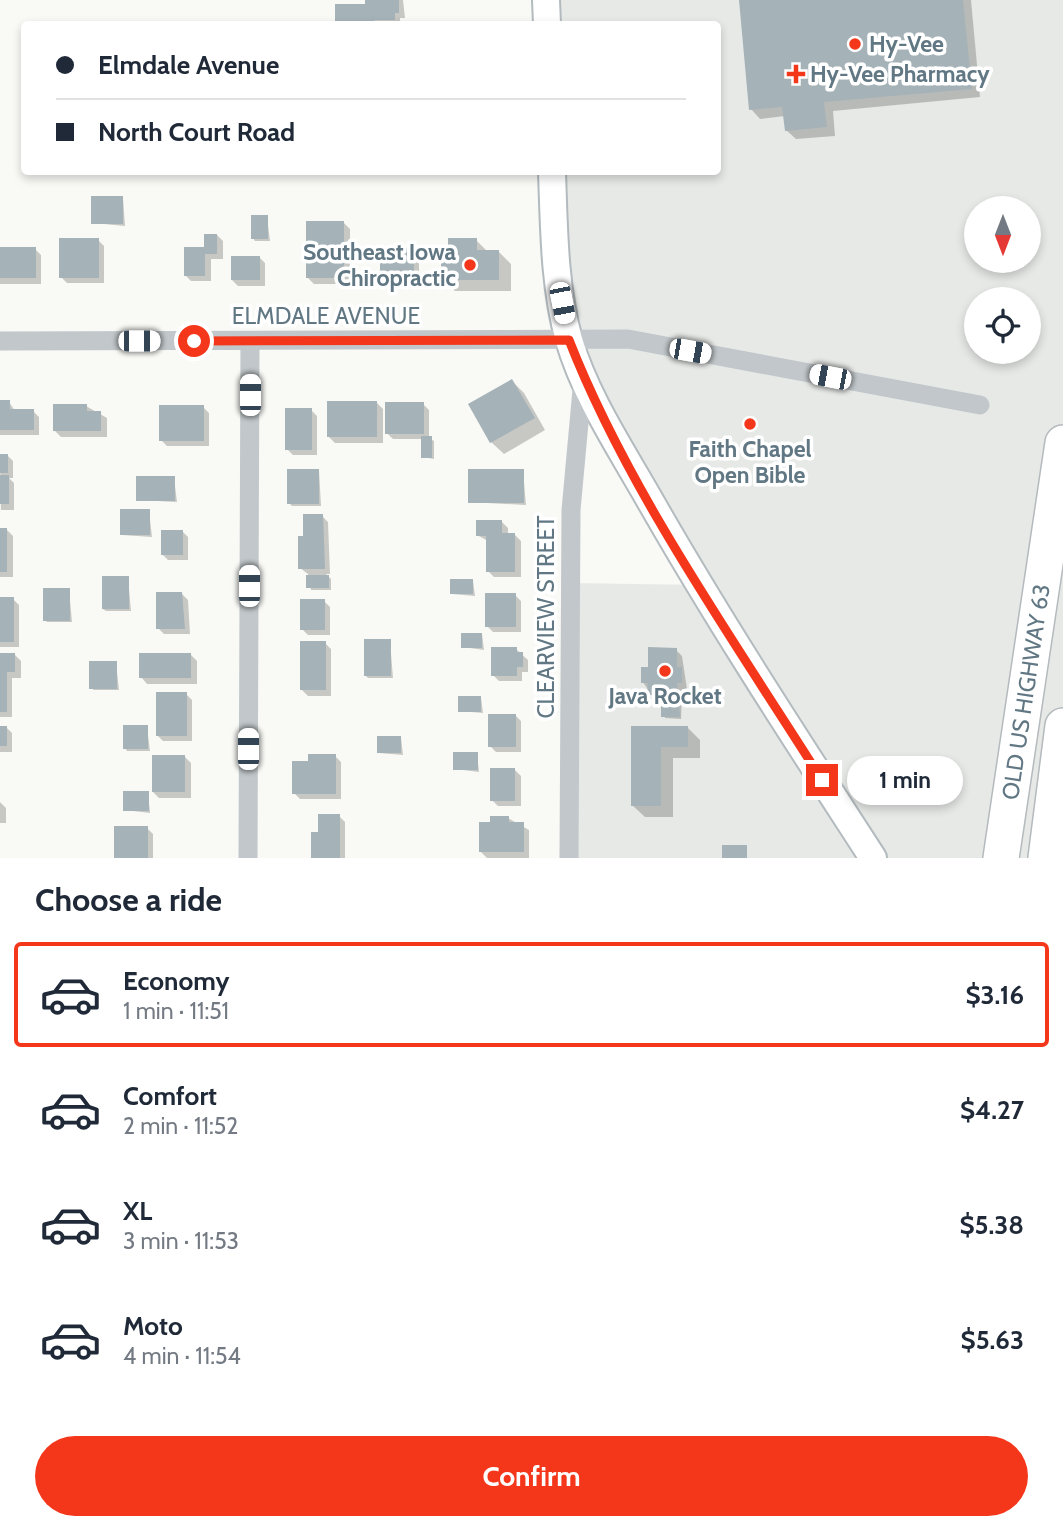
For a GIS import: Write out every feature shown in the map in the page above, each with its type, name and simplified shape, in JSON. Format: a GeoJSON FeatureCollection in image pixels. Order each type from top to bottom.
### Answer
{"type":"FeatureCollection","features":[{"type":"Feature","properties":{"kind":"highway","name":"OLD US HIGHWAY 63"},"geometry":{"type":"LineString","coordinates":[[1001,858],[1063,443]]}},
{"type":"Feature","properties":{"kind":"highway"},"geometry":{"type":"LineString","coordinates":[[1046,858],[1063,726]]}},
{"type":"Feature","properties":{"kind":"main road"},"geometry":{"type":"LineString","coordinates":[[546,0],[547,21]]}},
{"type":"Feature","properties":{"kind":"main road"},"geometry":{"type":"LineString","coordinates":[[552,175],[559,287],[569,340],[584,378],[625,458],[719,618],[873,858]]}},
{"type":"Feature","properties":{"kind":"street","name":"ELMDALE AVENUE"},"geometry":{"type":"LineString","coordinates":[[0,341],[628,339],[979,405]]}},
{"type":"Feature","properties":{"kind":"street"},"geometry":{"type":"LineString","coordinates":[[248,858],[250,341]]}},
{"type":"Feature","properties":{"kind":"street","name":"CLEARVIEW STREET"},"geometry":{"type":"LineString","coordinates":[[569,858],[570,510],[584,378]]}},
{"type":"Feature","properties":{"kind":"shaded area"},"geometry":{"type":"Polygon","coordinates":[[[547,0],[1063,0],[1063,858],[569,858],[570,583],[699,585],[584,378],[552,175],[721,175],[721,21],[548,21],[547,0]]]}},
{"type":"Feature","properties":{"kind":"building"},"geometry":{"type":"Polygon","coordinates":[[[365,0],[399,0],[399,13],[395,13],[395,20],[335,21],[335,4],[365,4],[365,0]]]}},
{"type":"Feature","properties":{"kind":"building","name":"Hy-Vee"},"geometry":{"type":"Polygon","coordinates":[[[739,0],[963,0],[972,89],[824,102],[827,127],[785,131],[782,107],[749,110],[739,0]]]}},
{"type":"Feature","properties":{"kind":"building"},"geometry":{"type":"Polygon","coordinates":[[[91,196],[123,196],[123,224],[91,224],[91,196]]]}},
{"type":"Feature","properties":{"kind":"building"},"geometry":{"type":"Polygon","coordinates":[[[251,215],[268,215],[268,239],[251,239],[251,215]]]}},
{"type":"Feature","properties":{"kind":"building"},"geometry":{"type":"Polygon","coordinates":[[[306,221],[344,221],[344,278],[306,278],[306,221]]]}},
{"type":"Feature","properties":{"kind":"building"},"geometry":{"type":"Polygon","coordinates":[[[204,234],[217,234],[217,254],[205,254],[205,276],[184,276],[184,247],[204,247],[204,234]]]}},
{"type":"Feature","properties":{"kind":"building"},"geometry":{"type":"Polygon","coordinates":[[[59,238],[99,238],[99,278],[59,278],[59,238]]]}},
{"type":"Feature","properties":{"kind":"building","name":"Southeast Iowa Chiropractic"},"geometry":{"type":"Polygon","coordinates":[[[448,238],[477,238],[477,250],[499,250],[499,280],[441,280],[441,250],[448,250],[448,238]]]}},
{"type":"Feature","properties":{"kind":"building"},"geometry":{"type":"Polygon","coordinates":[[[0,247],[36,247],[36,278],[0,278],[0,247]]]}},
{"type":"Feature","properties":{"kind":"building"},"geometry":{"type":"Polygon","coordinates":[[[380,248],[414,248],[414,276],[380,276],[380,248]]]}},
{"type":"Feature","properties":{"kind":"building"},"geometry":{"type":"Polygon","coordinates":[[[231,256],[260,256],[260,280],[231,280],[231,256]]]}},
{"type":"Feature","properties":{"kind":"building"},"geometry":{"type":"Polygon","coordinates":[[[512,379],[535,418],[490,443],[468,404],[512,379]]]}},
{"type":"Feature","properties":{"kind":"building"},"geometry":{"type":"Polygon","coordinates":[[[0,400],[10,400],[10,409],[34,409],[34,430],[0,430],[0,400]]]}},
{"type":"Feature","properties":{"kind":"building"},"geometry":{"type":"Polygon","coordinates":[[[327,401],[377,401],[377,437],[327,437],[327,401]]]}},
{"type":"Feature","properties":{"kind":"building"},"geometry":{"type":"Polygon","coordinates":[[[385,402],[424,402],[424,434],[385,434],[385,402]]]}},
{"type":"Feature","properties":{"kind":"building"},"geometry":{"type":"Polygon","coordinates":[[[53,404],[87,404],[87,411],[101,411],[101,431],[53,431],[53,404]]]}},
{"type":"Feature","properties":{"kind":"building"},"geometry":{"type":"Polygon","coordinates":[[[159,405],[204,405],[204,441],[159,441],[159,405]]]}},
{"type":"Feature","properties":{"kind":"building"},"geometry":{"type":"Polygon","coordinates":[[[285,408],[312,408],[312,450],[285,450],[285,408]]]}},
{"type":"Feature","properties":{"kind":"building"},"geometry":{"type":"Polygon","coordinates":[[[421,436],[432,436],[432,458],[421,458],[421,436]]]}},
{"type":"Feature","properties":{"kind":"building"},"geometry":{"type":"Polygon","coordinates":[[[0,454],[8,454],[8,473],[0,473],[0,454]]]}},
{"type":"Feature","properties":{"kind":"building"},"geometry":{"type":"Polygon","coordinates":[[[287,469],[319,469],[319,504],[287,504],[287,469]]]}},
{"type":"Feature","properties":{"kind":"building"},"geometry":{"type":"Polygon","coordinates":[[[468,469],[524,469],[524,503],[468,503],[468,469]]]}},
{"type":"Feature","properties":{"kind":"building"},"geometry":{"type":"Polygon","coordinates":[[[0,475],[9,475],[9,504],[0,504],[0,475]]]}},
{"type":"Feature","properties":{"kind":"building"},"geometry":{"type":"Polygon","coordinates":[[[136,476],[175,476],[175,501],[136,501],[136,476]]]}},
{"type":"Feature","properties":{"kind":"building"},"geometry":{"type":"Polygon","coordinates":[[[120,509],[150,509],[150,535],[120,535],[120,509]]]}},
{"type":"Feature","properties":{"kind":"building"},"geometry":{"type":"Polygon","coordinates":[[[303,514],[323,514],[325,569],[298,569],[298,536],[303,536],[303,514]]]}},
{"type":"Feature","properties":{"kind":"building"},"geometry":{"type":"Polygon","coordinates":[[[476,520],[502,520],[502,533],[515,533],[515,572],[486,572],[486,536],[476,536],[476,520]]]}},
{"type":"Feature","properties":{"kind":"building"},"geometry":{"type":"Polygon","coordinates":[[[0,528],[7,528],[7,572],[0,572],[0,528]]]}},
{"type":"Feature","properties":{"kind":"building"},"geometry":{"type":"Polygon","coordinates":[[[161,530],[183,530],[183,555],[161,555],[161,530]]]}},
{"type":"Feature","properties":{"kind":"building"},"geometry":{"type":"Polygon","coordinates":[[[306,575],[329,575],[329,588],[306,588],[306,575]]]}},
{"type":"Feature","properties":{"kind":"building"},"geometry":{"type":"Polygon","coordinates":[[[102,576],[129,576],[129,609],[102,609],[102,576]]]}},
{"type":"Feature","properties":{"kind":"building"},"geometry":{"type":"Polygon","coordinates":[[[450,579],[473,579],[473,594],[450,594],[450,579]]]}},
{"type":"Feature","properties":{"kind":"building"},"geometry":{"type":"Polygon","coordinates":[[[43,588],[70,588],[70,621],[43,621],[43,588]]]}},
{"type":"Feature","properties":{"kind":"building"},"geometry":{"type":"Polygon","coordinates":[[[156,592],[182,592],[185,629],[156,629],[156,592]]]}},
{"type":"Feature","properties":{"kind":"building"},"geometry":{"type":"Polygon","coordinates":[[[485,593],[516,593],[516,627],[485,627],[485,593]]]}},
{"type":"Feature","properties":{"kind":"building"},"geometry":{"type":"Polygon","coordinates":[[[0,597],[14,597],[14,642],[0,642],[0,597]]]}},
{"type":"Feature","properties":{"kind":"building"},"geometry":{"type":"Polygon","coordinates":[[[300,599],[325,599],[325,630],[300,630],[300,599]]]}},
{"type":"Feature","properties":{"kind":"building"},"geometry":{"type":"Polygon","coordinates":[[[461,633],[482,633],[482,648],[461,648],[461,633]]]}},
{"type":"Feature","properties":{"kind":"building"},"geometry":{"type":"Polygon","coordinates":[[[364,639],[391,639],[391,676],[364,676],[364,639]]]}},
{"type":"Feature","properties":{"kind":"building"},"geometry":{"type":"Polygon","coordinates":[[[300,641],[326,641],[326,690],[300,690],[300,641]]]}},
{"type":"Feature","properties":{"kind":"building"},"geometry":{"type":"Polygon","coordinates":[[[491,647],[517,647],[517,652],[523,652],[523,667],[517,667],[517,676],[491,676],[491,647]]]}},
{"type":"Feature","properties":{"kind":"building"},"geometry":{"type":"Polygon","coordinates":[[[648,647],[677,648],[677,667],[682,667],[682,683],[677,683],[680,717],[661,717],[661,695],[647,695],[648,683],[641,683],[641,667],[648,667],[648,647]]]}},
{"type":"Feature","properties":{"kind":"building"},"geometry":{"type":"Polygon","coordinates":[[[0,653],[15,653],[15,672],[7,672],[7,712],[0,712],[0,653]]]}},
{"type":"Feature","properties":{"kind":"building"},"geometry":{"type":"Polygon","coordinates":[[[139,653],[191,653],[191,678],[139,678],[139,653]]]}},
{"type":"Feature","properties":{"kind":"building"},"geometry":{"type":"Polygon","coordinates":[[[89,661],[117,661],[117,689],[89,689],[89,661]]]}},
{"type":"Feature","properties":{"kind":"building"},"geometry":{"type":"Polygon","coordinates":[[[156,692],[187,692],[187,736],[156,736],[156,692]]]}},
{"type":"Feature","properties":{"kind":"building"},"geometry":{"type":"Polygon","coordinates":[[[458,696],[481,696],[481,712],[458,712],[458,696]]]}},
{"type":"Feature","properties":{"kind":"building"},"geometry":{"type":"Polygon","coordinates":[[[488,714],[516,714],[516,747],[488,747],[488,714]]]}},
{"type":"Feature","properties":{"kind":"building"},"geometry":{"type":"Polygon","coordinates":[[[123,725],[148,725],[148,749],[123,749],[123,725]]]}},
{"type":"Feature","properties":{"kind":"building"},"geometry":{"type":"Polygon","coordinates":[[[0,726],[7,726],[7,746],[0,746],[0,726]]]}},
{"type":"Feature","properties":{"kind":"building"},"geometry":{"type":"Polygon","coordinates":[[[631,726],[688,726],[688,747],[661,747],[661,806],[631,806],[631,726]]]}},
{"type":"Feature","properties":{"kind":"building"},"geometry":{"type":"Polygon","coordinates":[[[377,736],[401,736],[401,753],[377,753],[377,736]]]}},
{"type":"Feature","properties":{"kind":"building"},"geometry":{"type":"Polygon","coordinates":[[[453,752],[478,752],[478,770],[453,770],[453,752]]]}},
{"type":"Feature","properties":{"kind":"building"},"geometry":{"type":"Polygon","coordinates":[[[308,754],[336,754],[336,794],[292,794],[292,761],[308,761],[308,754]]]}},
{"type":"Feature","properties":{"kind":"building"},"geometry":{"type":"Polygon","coordinates":[[[152,755],[185,755],[185,792],[152,792],[152,755]]]}},
{"type":"Feature","properties":{"kind":"building"},"geometry":{"type":"Polygon","coordinates":[[[490,768],[515,768],[515,801],[490,801],[490,768]]]}},
{"type":"Feature","properties":{"kind":"building"},"geometry":{"type":"Polygon","coordinates":[[[123,791],[149,791],[149,811],[123,811],[123,791]]]}},
{"type":"Feature","properties":{"kind":"building"},"geometry":{"type":"Polygon","coordinates":[[[318,814],[340,814],[340,858],[311,858],[311,832],[318,832],[318,814]]]}},
{"type":"Feature","properties":{"kind":"building"},"geometry":{"type":"Polygon","coordinates":[[[490,816],[509,816],[509,822],[524,822],[524,852],[479,852],[479,822],[490,822],[490,816]]]}},
{"type":"Feature","properties":{"kind":"building"},"geometry":{"type":"Polygon","coordinates":[[[114,826],[148,826],[148,858],[114,858],[114,826]]]}},
{"type":"Feature","properties":{"kind":"building"},"geometry":{"type":"Polygon","coordinates":[[[722,845],[747,845],[747,858],[722,858],[722,845]]]}},
{"type":"Feature","properties":{"kind":"place","name":"Hy-Vee"},"geometry":{"type":"Point","coordinates":[855,44]}},
{"type":"Feature","properties":{"kind":"place","name":"Hy-Vee Pharmacy"},"geometry":{"type":"Point","coordinates":[796,74]}},
{"type":"Feature","properties":{"kind":"place","name":"Southeast Iowa Chiropractic"},"geometry":{"type":"Point","coordinates":[470,265]}},
{"type":"Feature","properties":{"kind":"place","name":"Faith Chapel Open Bible"},"geometry":{"type":"Point","coordinates":[750,424]}},
{"type":"Feature","properties":{"kind":"place","name":"Java Rocket"},"geometry":{"type":"Point","coordinates":[665,671]}},
{"type":"Feature","properties":{"kind":"route"},"geometry":{"type":"LineString","coordinates":[[194,341],[569,340],[584,378],[625,458],[719,618],[822,780]]}}]}
